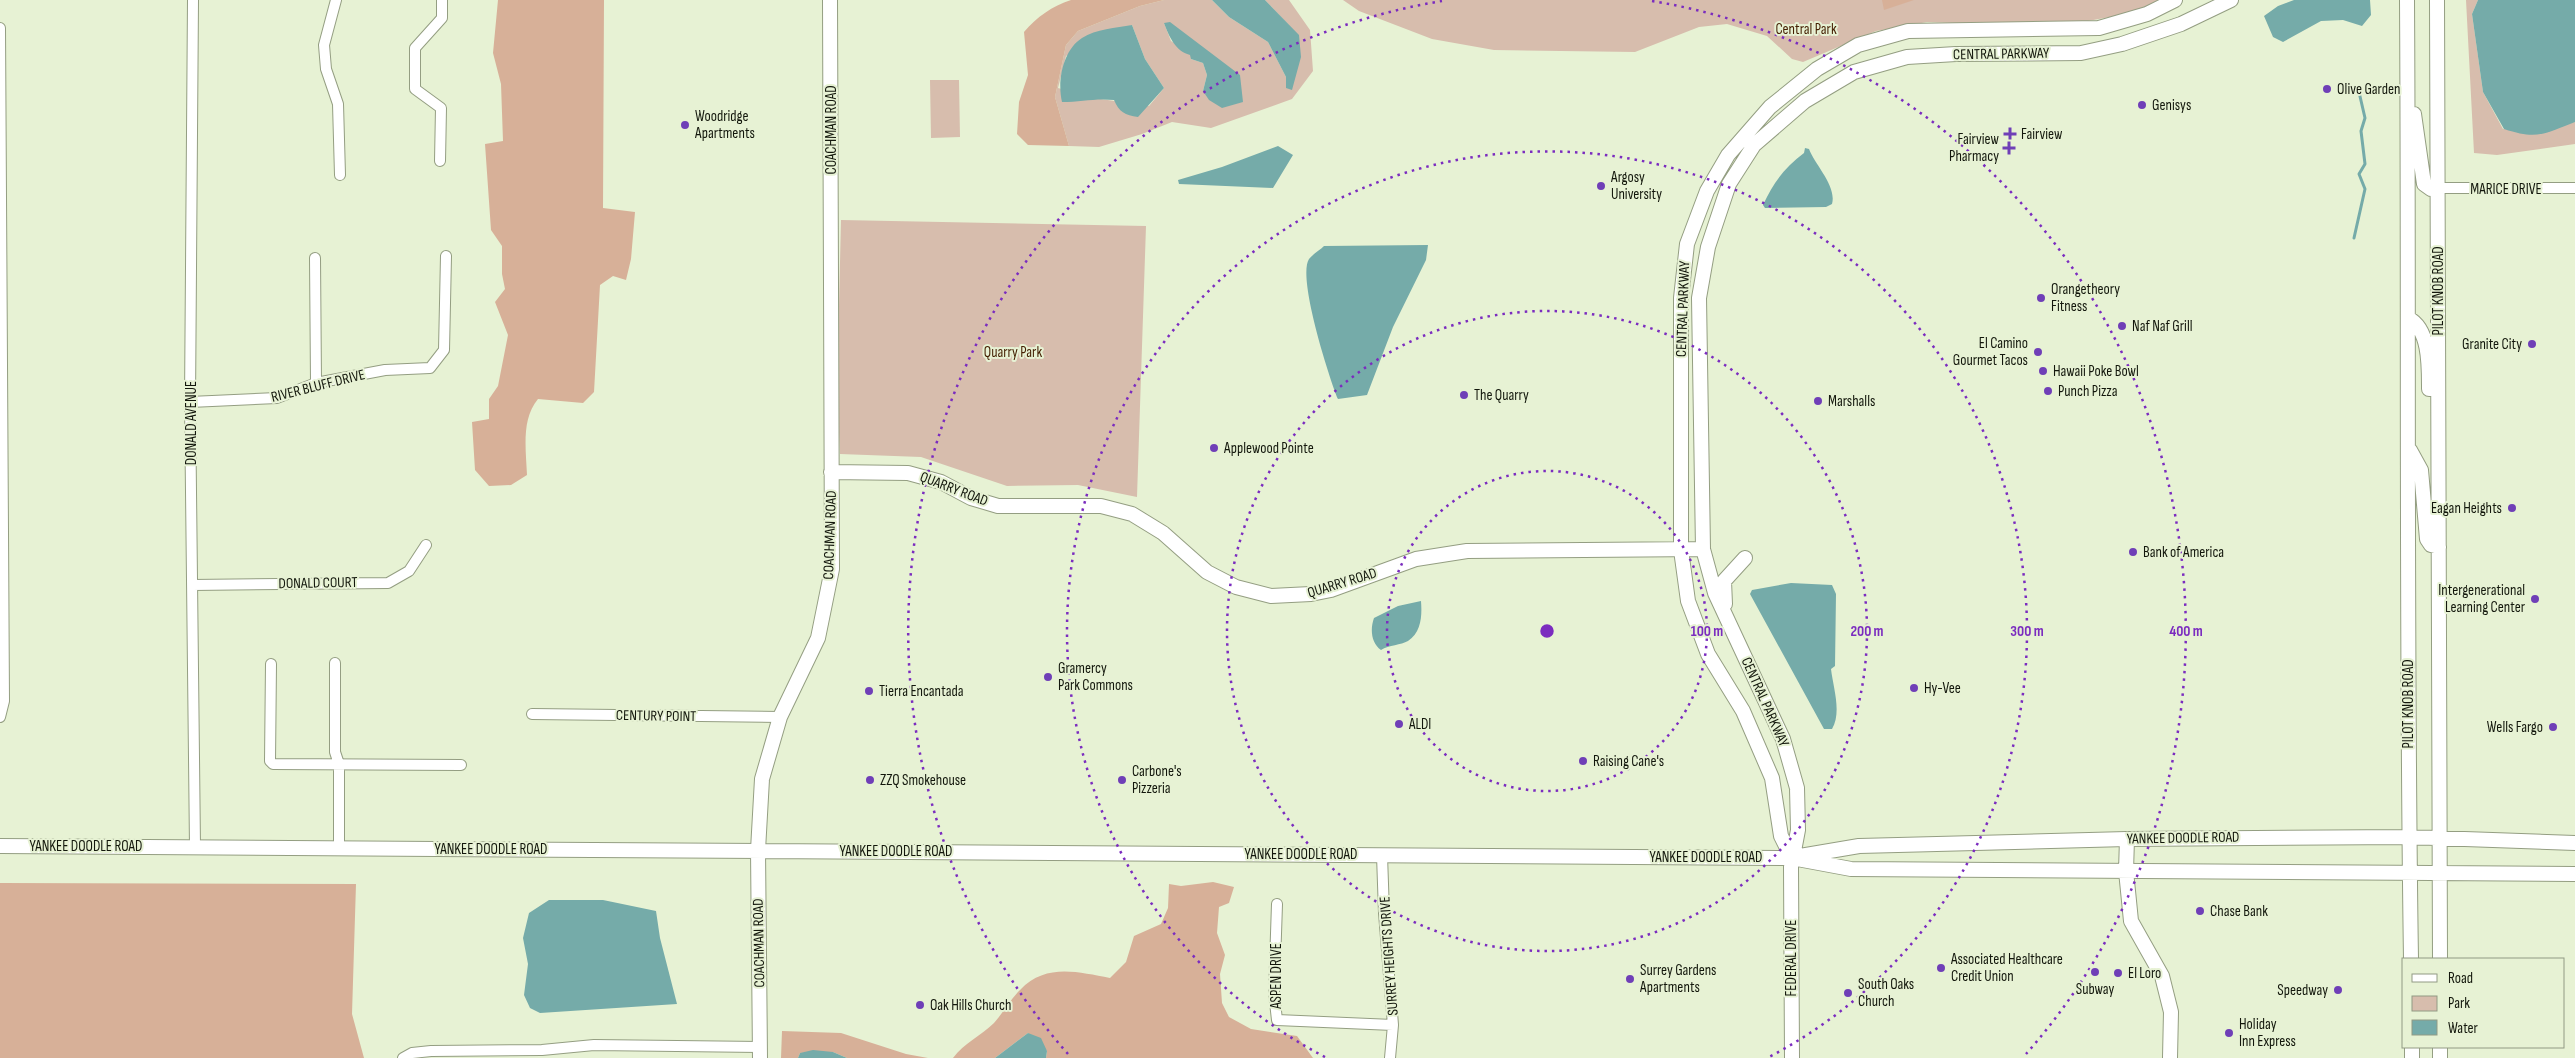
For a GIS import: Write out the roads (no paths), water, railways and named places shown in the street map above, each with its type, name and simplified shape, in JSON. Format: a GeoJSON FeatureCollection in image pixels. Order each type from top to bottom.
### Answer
{"type":"FeatureCollection","features":[{"type":"Feature","properties":{"kind":"main road","name":"COACHMAN ROAD"},"geometry":{"type":"LineString","coordinates":[[760,1052],[758,850],[762,779],[780,717],[818,638],[832,569],[830,0]]}},
{"type":"Feature","properties":{"kind":"main road","name":"CENTRAL PARKWAY"},"geometry":{"type":"LineString","coordinates":[[1792,858],[1780,836],[1772,778],[1743,711],[1708,654],[1688,601],[1681,550],[1681,298],[1687,244],[1707,191],[1728,154],[1770,107],[1818,69],[1858,45],[1908,31],[2099,28],[2147,14],[2175,0]]}},
{"type":"Feature","properties":{"kind":"main road","name":"CENTRAL PARKWAY"},"geometry":{"type":"LineString","coordinates":[[1792,858],[1798,830],[1797,788],[1783,739],[1715,593],[1703,549],[1699,298],[1708,247],[1729,184],[1754,146],[1805,101],[1854,72],[1907,57],[1956,54],[2080,53],[2122,44],[2181,24],[2231,0]]}},
{"type":"Feature","properties":{"kind":"main road","name":"PILOT KNOB ROAD"},"geometry":{"type":"LineString","coordinates":[[2407,0],[2408,837],[2411,958]]}},
{"type":"Feature","properties":{"kind":"main road","name":"PILOT KNOB ROAD"},"geometry":{"type":"LineString","coordinates":[[2437,0],[2438,873],[2440,958]]}},
{"type":"Feature","properties":{"kind":"main road","name":"PILOT KNOB ROAD"},"geometry":{"type":"LineString","coordinates":[[2408,86],[2417,126],[2424,184],[2431,189],[2437,188]]}},
{"type":"Feature","properties":{"kind":"main road","name":"PILOT KNOB ROAD"},"geometry":{"type":"LineString","coordinates":[[2408,318],[2417,322],[2424,337],[2429,382],[2431,443],[2438,484]]}},
{"type":"Feature","properties":{"kind":"main road","name":"PILOT KNOB ROAD"},"geometry":{"type":"LineString","coordinates":[[2409,450],[2421,470],[2427,539],[2431,545],[2438,547]]}},
{"type":"Feature","properties":{"kind":"main road","name":"QUARRY ROAD"},"geometry":{"type":"LineString","coordinates":[[831,472],[908,472],[941,482],[971,498],[998,506],[1033,507],[1070,504],[1108,508],[1132,514],[1163,533],[1207,572],[1236,587],[1271,596],[1295,597],[1331,590],[1416,558],[1437,554],[1466,551],[1703,549]]}},
{"type":"Feature","properties":{"kind":"main road"},"geometry":{"type":"LineString","coordinates":[[1726,615],[1724,580],[1745,558]]}},
{"type":"Feature","properties":{"kind":"main road","name":"YANKEE DOODLE ROAD"},"geometry":{"type":"LineString","coordinates":[[1792,858],[1859,846],[2127,839],[2408,837],[2575,843]]}},
{"type":"Feature","properties":{"kind":"main road"},"geometry":{"type":"LineString","coordinates":[[2127,839],[2126,871],[2132,922],[2162,976],[2170,1012],[2170,1058]]}},
{"type":"Feature","properties":{"kind":"main road","name":"YANKEE DOODLE ROAD"},"geometry":{"type":"LineString","coordinates":[[0,846],[1792,858],[1851,869],[2575,874]]}},
{"type":"Feature","properties":{"kind":"main road","name":"FEDERAL DRIVE"},"geometry":{"type":"LineString","coordinates":[[1792,858],[1792,1058]]}},
{"type":"Feature","properties":{"kind":"street","name":"DONALD AVENUE"},"geometry":{"type":"LineString","coordinates":[[193,0],[190,402],[195,847]]}},
{"type":"Feature","properties":{"kind":"street"},"geometry":{"type":"LineString","coordinates":[[336,0],[324,45],[326,69],[338,104],[340,175]]}},
{"type":"Feature","properties":{"kind":"street"},"geometry":{"type":"LineString","coordinates":[[440,160],[441,108],[415,89],[414,48],[442,18],[442,0]]}},
{"type":"Feature","properties":{"kind":"street"},"geometry":{"type":"LineString","coordinates":[[0,28],[4,691],[0,717]]}},
{"type":"Feature","properties":{"kind":"street","name":"MARICE DRIVE"},"geometry":{"type":"LineString","coordinates":[[2437,188],[2575,188]]}},
{"type":"Feature","properties":{"kind":"street","name":"RIVER BLUFF DRIVE"},"geometry":{"type":"LineString","coordinates":[[190,402],[277,398],[316,383],[385,370],[430,368],[444,350],[446,256]]}},
{"type":"Feature","properties":{"kind":"street"},"geometry":{"type":"LineString","coordinates":[[315,258],[316,383]]}},
{"type":"Feature","properties":{"kind":"street","name":"DONALD COURT"},"geometry":{"type":"LineString","coordinates":[[192,585],[388,583],[409,571],[426,545]]}},
{"type":"Feature","properties":{"kind":"street"},"geometry":{"type":"LineString","coordinates":[[335,663],[335,752],[339,764],[339,848]]}},
{"type":"Feature","properties":{"kind":"street"},"geometry":{"type":"LineString","coordinates":[[270,664],[270,761],[272,764],[461,765]]}},
{"type":"Feature","properties":{"kind":"street","name":"CENTURY POINT"},"geometry":{"type":"LineString","coordinates":[[532,714],[780,717]]}},
{"type":"Feature","properties":{"kind":"street","name":"SURREY HEIGHTS DRIVE"},"geometry":{"type":"LineString","coordinates":[[1382,855],[1384,913],[1394,1024],[1390,1058]]}},
{"type":"Feature","properties":{"kind":"street","name":"ASPEN DRIVE"},"geometry":{"type":"LineString","coordinates":[[1277,904],[1274,992],[1277,1020],[1394,1024]]}},
{"type":"Feature","properties":{"kind":"street"},"geometry":{"type":"LineString","coordinates":[[403,1058],[412,1053],[431,1051],[542,1050],[594,1045],[760,1052]]}},
{"type":"Feature","properties":{"kind":"water"},"geometry":{"type":"Polygon","coordinates":[[[1212,0],[1265,0],[1299,35],[1301,57],[1292,90],[1286,88],[1286,77],[1268,42],[1229,17],[1212,0]]]}},
{"type":"Feature","properties":{"kind":"water"},"geometry":{"type":"Polygon","coordinates":[[[2294,0],[2370,0],[2371,15],[2362,26],[2343,20],[2321,21],[2283,42],[2273,37],[2264,16],[2278,6],[2294,0]]]}},
{"type":"Feature","properties":{"kind":"water"},"geometry":{"type":"Polygon","coordinates":[[[2478,0],[2575,0],[2575,122],[2555,130],[2533,135],[2504,129],[2483,92],[2472,14],[2478,0]]]}},
{"type":"Feature","properties":{"kind":"water"},"geometry":{"type":"Polygon","coordinates":[[[1170,22],[1240,75],[1243,102],[1222,108],[1209,100],[1203,91],[1207,75],[1203,63],[1191,59],[1190,55],[1176,47],[1164,23],[1170,22]]]}},
{"type":"Feature","properties":{"kind":"water"},"geometry":{"type":"Polygon","coordinates":[[[1132,25],[1145,59],[1164,88],[1138,117],[1123,112],[1114,100],[1062,102],[1061,76],[1066,58],[1075,43],[1093,33],[1132,25]]]}},
{"type":"Feature","properties":{"kind":"water"},"geometry":{"type":"Polygon","coordinates":[[[1278,146],[1293,155],[1273,188],[1179,184],[1178,180],[1222,167],[1278,146]]]}},
{"type":"Feature","properties":{"kind":"water"},"geometry":{"type":"Polygon","coordinates":[[[1805,148],[1809,149],[1829,183],[1833,197],[1832,204],[1826,207],[1765,208],[1763,205],[1775,183],[1785,170],[1804,153],[1805,148]]]}},
{"type":"Feature","properties":{"kind":"water"},"geometry":{"type":"Polygon","coordinates":[[[1428,245],[1426,260],[1393,327],[1367,395],[1338,399],[1322,350],[1311,305],[1306,269],[1309,259],[1324,246],[1428,245]]]}},
{"type":"Feature","properties":{"kind":"water"},"geometry":{"type":"Polygon","coordinates":[[[1791,583],[1832,585],[1836,594],[1835,666],[1831,669],[1837,707],[1832,729],[1824,729],[1750,594],[1752,590],[1791,583]]]}},
{"type":"Feature","properties":{"kind":"water"},"geometry":{"type":"Polygon","coordinates":[[[1421,601],[1419,628],[1413,637],[1408,641],[1381,650],[1375,644],[1372,636],[1374,618],[1398,606],[1421,601]]]}},
{"type":"Feature","properties":{"kind":"water"},"geometry":{"type":"Polygon","coordinates":[[[549,900],[603,900],[656,911],[660,938],[677,1004],[540,1013],[530,1008],[524,995],[528,964],[523,938],[529,913],[549,900]]]}},
{"type":"Feature","properties":{"kind":"water"},"geometry":{"type":"Polygon","coordinates":[[[1028,1033],[1041,1038],[1047,1051],[1046,1058],[995,1058],[1028,1033]]]}},
{"type":"Feature","properties":{"kind":"water"},"geometry":{"type":"Polygon","coordinates":[[[813,1050],[833,1052],[847,1058],[798,1058],[800,1053],[813,1050]]]}},
{"type":"Feature","properties":{"kind":"waterway"},"geometry":{"type":"LineString","coordinates":[[2354,238],[2365,189],[2359,174],[2365,164],[2361,131],[2365,118],[2359,92]]}},
{"type":"Feature","properties":{"kind":"place","name":"Olive Garden"},"geometry":{"type":"Point","coordinates":[2327,89]}},
{"type":"Feature","properties":{"kind":"place","name":"Genisys"},"geometry":{"type":"Point","coordinates":[2142,105]}},
{"type":"Feature","properties":{"kind":"place","name":"Woodridge Apartments"},"geometry":{"type":"Point","coordinates":[685,125]}},
{"type":"Feature","properties":{"kind":"place","name":"Fairview"},"geometry":{"type":"Point","coordinates":[2010,134]}},
{"type":"Feature","properties":{"kind":"place","name":"Fairview Pharmacy"},"geometry":{"type":"Point","coordinates":[2009,148]}},
{"type":"Feature","properties":{"kind":"place","name":"Argosy University"},"geometry":{"type":"Point","coordinates":[1601,186]}},
{"type":"Feature","properties":{"kind":"place","name":"Orangetheory Fitness"},"geometry":{"type":"Point","coordinates":[2041,298]}},
{"type":"Feature","properties":{"kind":"place","name":"Naf Naf Grill"},"geometry":{"type":"Point","coordinates":[2122,326]}},
{"type":"Feature","properties":{"kind":"place","name":"Granite City"},"geometry":{"type":"Point","coordinates":[2532,344]}},
{"type":"Feature","properties":{"kind":"place","name":"El Camino Gourmet Tacos"},"geometry":{"type":"Point","coordinates":[2038,352]}},
{"type":"Feature","properties":{"kind":"place","name":"Hawaii Poke Bowl"},"geometry":{"type":"Point","coordinates":[2043,371]}},
{"type":"Feature","properties":{"kind":"place","name":"Punch Pizza"},"geometry":{"type":"Point","coordinates":[2048,391]}},
{"type":"Feature","properties":{"kind":"place","name":"The Quarry"},"geometry":{"type":"Point","coordinates":[1464,395]}},
{"type":"Feature","properties":{"kind":"place","name":"Marshalls"},"geometry":{"type":"Point","coordinates":[1818,401]}},
{"type":"Feature","properties":{"kind":"place","name":"Applewood Pointe"},"geometry":{"type":"Point","coordinates":[1214,448]}},
{"type":"Feature","properties":{"kind":"place","name":"Eagan Heights"},"geometry":{"type":"Point","coordinates":[2512,508]}},
{"type":"Feature","properties":{"kind":"place","name":"Bank of America"},"geometry":{"type":"Point","coordinates":[2133,552]}},
{"type":"Feature","properties":{"kind":"place","name":"Intergenerational Learning Center"},"geometry":{"type":"Point","coordinates":[2535,599]}},
{"type":"Feature","properties":{"kind":"place","name":"Gramercy Park Commons"},"geometry":{"type":"Point","coordinates":[1048,677]}},
{"type":"Feature","properties":{"kind":"place","name":"Hy-Vee"},"geometry":{"type":"Point","coordinates":[1914,688]}},
{"type":"Feature","properties":{"kind":"place","name":"Tierra Encantada"},"geometry":{"type":"Point","coordinates":[869,691]}},
{"type":"Feature","properties":{"kind":"place","name":"ALDI"},"geometry":{"type":"Point","coordinates":[1399,724]}},
{"type":"Feature","properties":{"kind":"place","name":"Wells Fargo"},"geometry":{"type":"Point","coordinates":[2553,727]}},
{"type":"Feature","properties":{"kind":"place","name":"Raising Cane's"},"geometry":{"type":"Point","coordinates":[1583,761]}},
{"type":"Feature","properties":{"kind":"place","name":"ZZQ Smokehouse"},"geometry":{"type":"Point","coordinates":[870,780]}},
{"type":"Feature","properties":{"kind":"place","name":"Carbone's Pizzeria"},"geometry":{"type":"Point","coordinates":[1122,780]}},
{"type":"Feature","properties":{"kind":"place","name":"Chase Bank"},"geometry":{"type":"Point","coordinates":[2200,911]}},
{"type":"Feature","properties":{"kind":"place","name":"Associated Healthcare Credit Union"},"geometry":{"type":"Point","coordinates":[1941,968]}},
{"type":"Feature","properties":{"kind":"place","name":"Subway"},"geometry":{"type":"Point","coordinates":[2095,972]}},
{"type":"Feature","properties":{"kind":"place","name":"El Loro"},"geometry":{"type":"Point","coordinates":[2118,973]}},
{"type":"Feature","properties":{"kind":"place","name":"Surrey Gardens Apartments"},"geometry":{"type":"Point","coordinates":[1630,979]}},
{"type":"Feature","properties":{"kind":"place","name":"Speedway"},"geometry":{"type":"Point","coordinates":[2338,990]}},
{"type":"Feature","properties":{"kind":"place","name":"South Oaks Church"},"geometry":{"type":"Point","coordinates":[1848,993]}},
{"type":"Feature","properties":{"kind":"place","name":"Oak Hills Church"},"geometry":{"type":"Point","coordinates":[920,1005]}},
{"type":"Feature","properties":{"kind":"place","name":"Holiday Inn Express"},"geometry":{"type":"Point","coordinates":[2229,1033]}},
{"type":"Feature","properties":{"kind":"park label","name":"Central Park"},"geometry":{"type":"Point","coordinates":[1806,29]}},
{"type":"Feature","properties":{"kind":"park label","name":"Quarry Park"},"geometry":{"type":"Point","coordinates":[1013,352]}}]}
